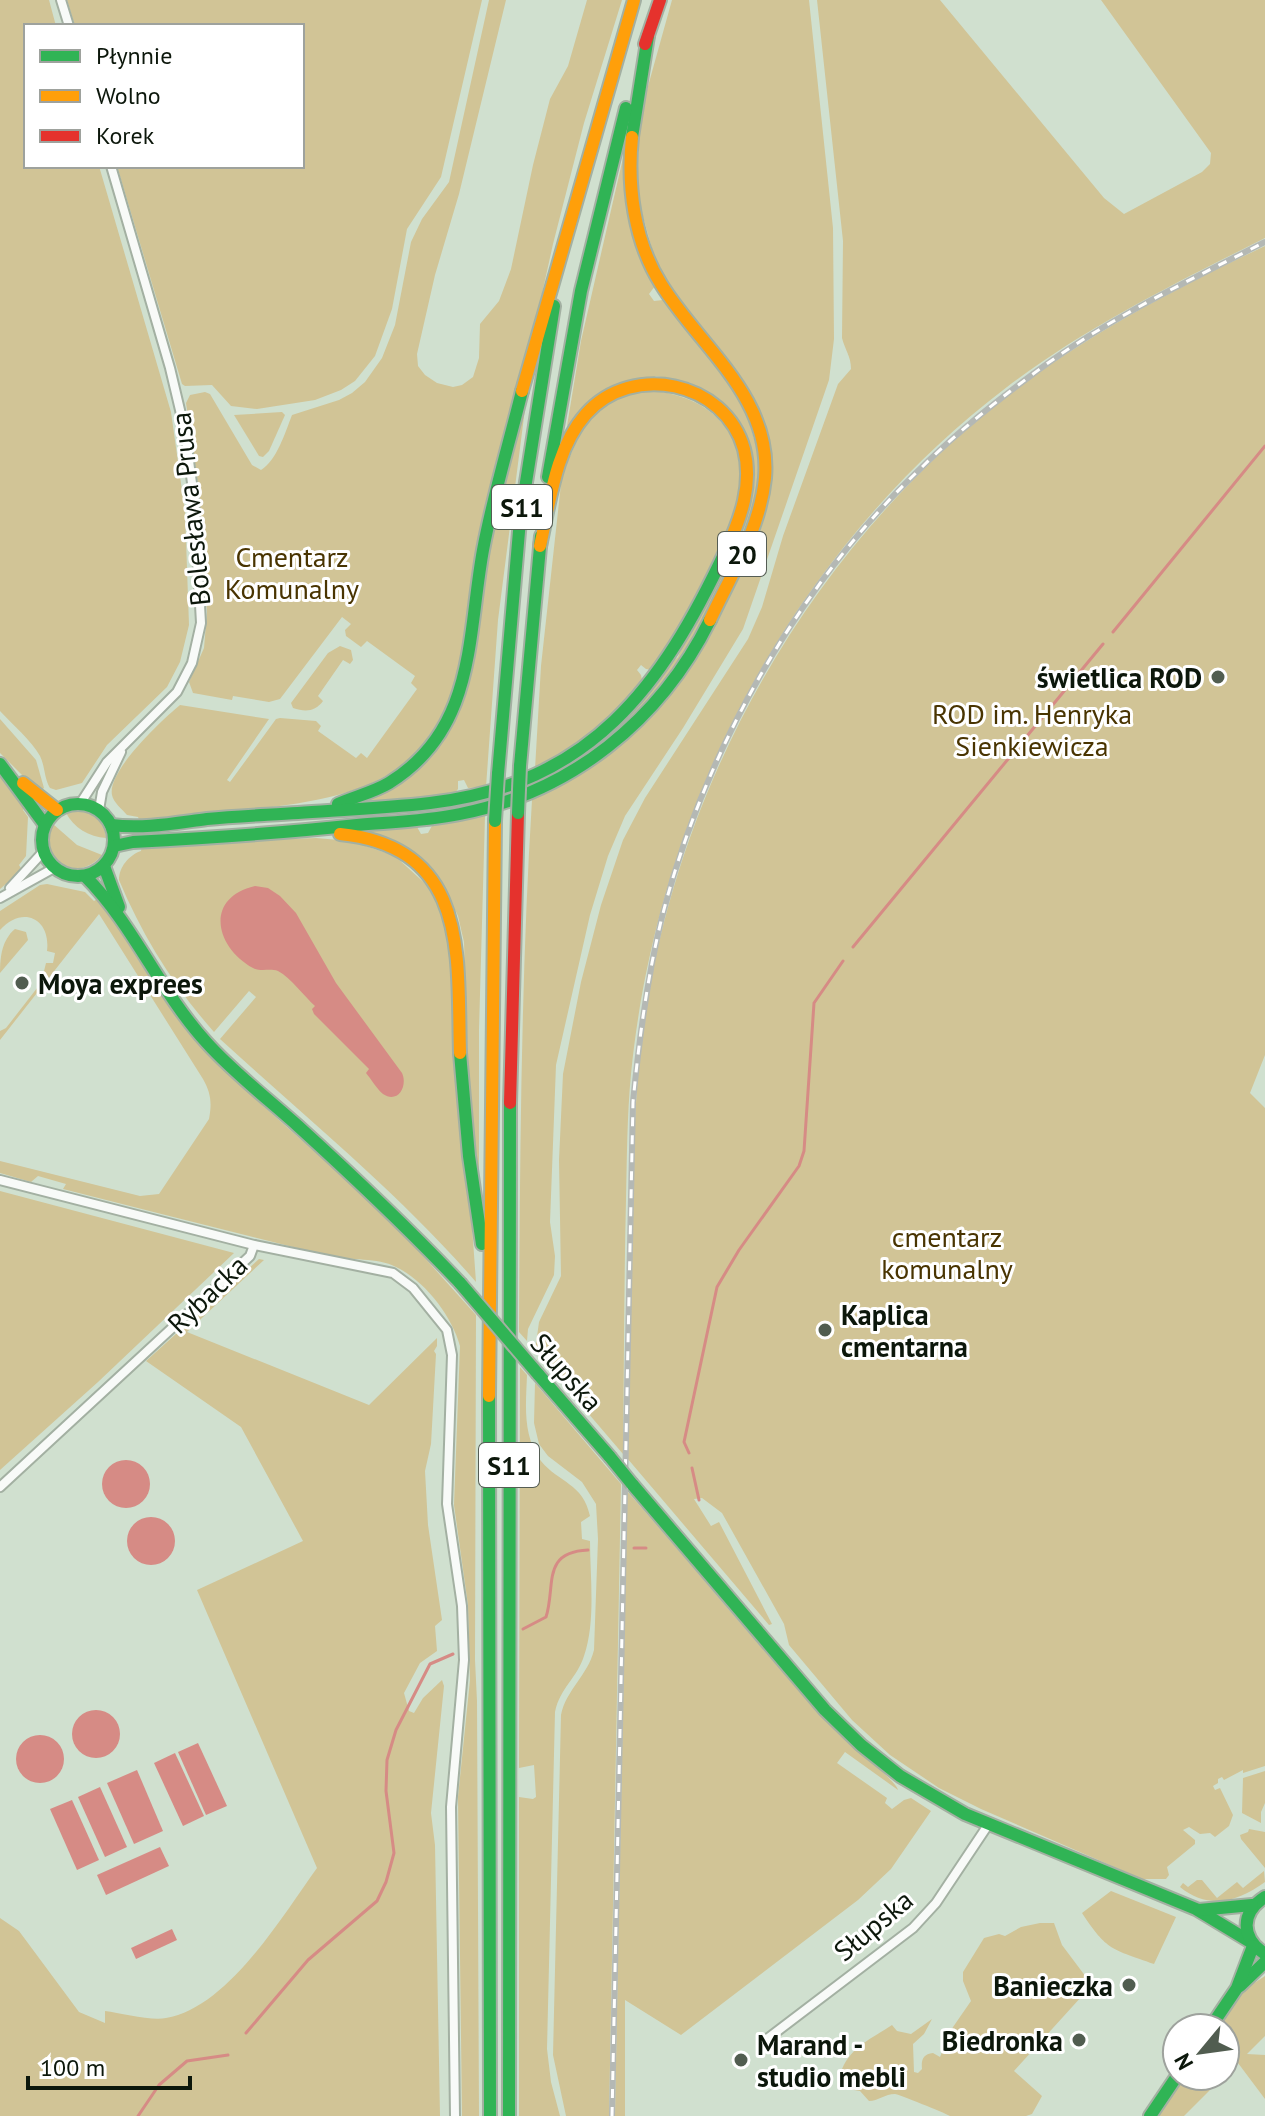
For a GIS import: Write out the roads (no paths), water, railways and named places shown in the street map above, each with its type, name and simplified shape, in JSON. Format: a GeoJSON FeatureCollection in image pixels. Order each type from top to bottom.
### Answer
{"type":"FeatureCollection","features":[{"type":"Feature","properties":{"kind":"main road","name":"S11"},"geometry":{"type":"LineString","coordinates":[[490,2116],[489,1292],[498,774],[520,520],[565,242],[634,0]]}},
{"type":"Feature","properties":{"kind":"main road","name":"S11"},"geometry":{"type":"LineString","coordinates":[[509,2116],[509,1217],[511,998],[520,766],[540,546],[561,396],[610,166],[660,0]]}},
{"type":"Feature","properties":{"kind":"main road","name":"20"},"geometry":{"type":"LineString","coordinates":[[114,846],[133,842],[303,831],[460,814],[514,800],[580,769],[634,728],[667,691],[702,634],[751,535],[765,486],[765,456],[756,418],[739,386],[679,311],[656,276],[644,249],[629,178],[631,135],[648,36]]}},
{"type":"Feature","properties":{"kind":"main road"},"geometry":{"type":"LineString","coordinates":[[313,811],[375,790],[402,774],[437,738],[459,697],[489,519],[542,316],[565,242]]}},
{"type":"Feature","properties":{"kind":"main road"},"geometry":{"type":"LineString","coordinates":[[111,825],[137,828],[465,798],[501,788],[584,748],[611,728],[642,696],[669,660],[738,524],[744,506],[747,477],[744,450],[730,421],[694,392],[678,387],[646,383],[610,394],[587,412],[572,433],[560,466],[540,546]]}},
{"type":"Feature","properties":{"kind":"main road"},"geometry":{"type":"LineString","coordinates":[[0,763],[57,810]]}},
{"type":"Feature","properties":{"kind":"main road"},"geometry":{"type":"LineString","coordinates":[[0,763],[45,825]]}},
{"type":"Feature","properties":{"kind":"main road"},"geometry":{"type":"LineString","coordinates":[[80,804],[99,810],[111,825],[114,846],[104,866],[85,876],[68,875],[54,868],[43,852],[41,838],[45,825],[57,810],[80,804]]}},
{"type":"Feature","properties":{"kind":"main road"},"geometry":{"type":"LineString","coordinates":[[303,831],[359,835],[399,851],[427,875],[449,908],[457,933],[460,958],[460,1054],[470,1161],[489,1292]]}},
{"type":"Feature","properties":{"kind":"main road","name":"Słupska"},"geometry":{"type":"LineString","coordinates":[[104,866],[128,929]]}},
{"type":"Feature","properties":{"kind":"main road","name":"Słupska"},"geometry":{"type":"LineString","coordinates":[[85,876],[96,885],[128,929],[165,990],[208,1044],[407,1226],[460,1283],[825,1710],[859,1744],[910,1785],[957,1812],[1199,1910],[1256,1947]]}},
{"type":"Feature","properties":{"kind":"main road"},"geometry":{"type":"LineString","coordinates":[[1221,2012],[1237,1988],[1256,1947],[1245,1925],[1252,1905],[1265,1897]]}},
{"type":"Feature","properties":{"kind":"main road","name":"Słupska"},"geometry":{"type":"LineString","coordinates":[[1199,1910],[1252,1905]]}},
{"type":"Feature","properties":{"kind":"main road"},"geometry":{"type":"LineString","coordinates":[[1237,1988],[1265,1962]]}},
{"type":"Feature","properties":{"kind":"main road"},"geometry":{"type":"LineString","coordinates":[[1150,2116],[1166,2092]]}},
{"type":"Feature","properties":{"kind":"street"},"geometry":{"type":"LineString","coordinates":[[61,0],[68,24]]}},
{"type":"Feature","properties":{"kind":"street","name":"Bolesława Prusa"},"geometry":{"type":"LineString","coordinates":[[80,804],[99,773],[167,704],[187,676],[199,637],[194,498],[183,419],[112,168]]}},
{"type":"Feature","properties":{"kind":"street","name":"Bolesława Prusa"},"geometry":{"type":"LineString","coordinates":[[99,810],[108,777],[128,741]]}},
{"type":"Feature","properties":{"kind":"street"},"geometry":{"type":"LineString","coordinates":[[1,897],[43,852]]}},
{"type":"Feature","properties":{"kind":"street"},"geometry":{"type":"LineString","coordinates":[[1,897],[54,868]]}},
{"type":"Feature","properties":{"kind":"street","name":"Rybacka"},"geometry":{"type":"LineString","coordinates":[[0,1180],[254,1245],[250,1256],[0,1487]]}},
{"type":"Feature","properties":{"kind":"street"},"geometry":{"type":"LineString","coordinates":[[254,1245],[393,1273],[421,1297],[450,1338],[452,1361],[447,1504],[462,1606],[464,1660],[451,1807],[455,2116]]}},
{"type":"Feature","properties":{"kind":"street","name":"Słupska"},"geometry":{"type":"LineString","coordinates":[[767,2039],[913,1928],[936,1903],[988,1825]]}},
{"type":"Feature","properties":{"kind":"waterway"},"geometry":{"type":"LineString","coordinates":[[1113,632],[1265,446]]}},
{"type":"Feature","properties":{"kind":"waterway"},"geometry":{"type":"LineString","coordinates":[[853,947],[1103,644]]}},
{"type":"Feature","properties":{"kind":"waterway"},"geometry":{"type":"LineString","coordinates":[[689,1453],[684,1442],[717,1287],[739,1250],[799,1166],[804,1151],[814,1003],[843,961]]}},
{"type":"Feature","properties":{"kind":"waterway"},"geometry":{"type":"LineString","coordinates":[[692,1468],[699,1500]]}},
{"type":"Feature","properties":{"kind":"waterway"},"geometry":{"type":"LineString","coordinates":[[634,1548],[646,1548]]}},
{"type":"Feature","properties":{"kind":"waterway"},"geometry":{"type":"LineString","coordinates":[[523,1629],[546,1617],[557,1564],[573,1552],[588,1550]]}},
{"type":"Feature","properties":{"kind":"waterway"},"geometry":{"type":"LineString","coordinates":[[246,2033],[308,1960],[377,1901],[394,1853],[386,1791],[387,1760],[396,1730],[430,1664],[453,1654]]}},
{"type":"Feature","properties":{"kind":"waterway"},"geometry":{"type":"LineString","coordinates":[[138,2116],[159,2085],[187,2061],[228,2055]]}},
{"type":"Feature","properties":{"kind":"railway"},"geometry":{"type":"LineString","coordinates":[[612,2116],[633,1102],[652,963],[680,856],[702,795],[760,677],[832,567],[873,517],[958,434],[1056,357],[1144,304],[1265,242]]}},
{"type":"Feature","properties":{"kind":"place","name":"świetlica ROD"},"geometry":{"type":"Point","coordinates":[1218,677]}},
{"type":"Feature","properties":{"kind":"place","name":"Moya exprees"},"geometry":{"type":"Point","coordinates":[22,983]}},
{"type":"Feature","properties":{"kind":"place","name":"Kaplica cmentarna"},"geometry":{"type":"Point","coordinates":[825,1330]}},
{"type":"Feature","properties":{"kind":"place","name":"Banieczka"},"geometry":{"type":"Point","coordinates":[1129,1985]}},
{"type":"Feature","properties":{"kind":"place","name":"Biedronka"},"geometry":{"type":"Point","coordinates":[1079,2040]}},
{"type":"Feature","properties":{"kind":"place","name":"Marand - studio mebli"},"geometry":{"type":"Point","coordinates":[741,2060]}},
{"type":"Feature","properties":{"kind":"park label","name":"Cmentarz Komunalny"},"geometry":{"type":"Point","coordinates":[292,572]}},
{"type":"Feature","properties":{"kind":"park label","name":"ROD im. Henryka Sienkiewicza"},"geometry":{"type":"Point","coordinates":[1032,729]}},
{"type":"Feature","properties":{"kind":"park label","name":"cmentarz komunalny"},"geometry":{"type":"Point","coordinates":[947,1252]}}]}
